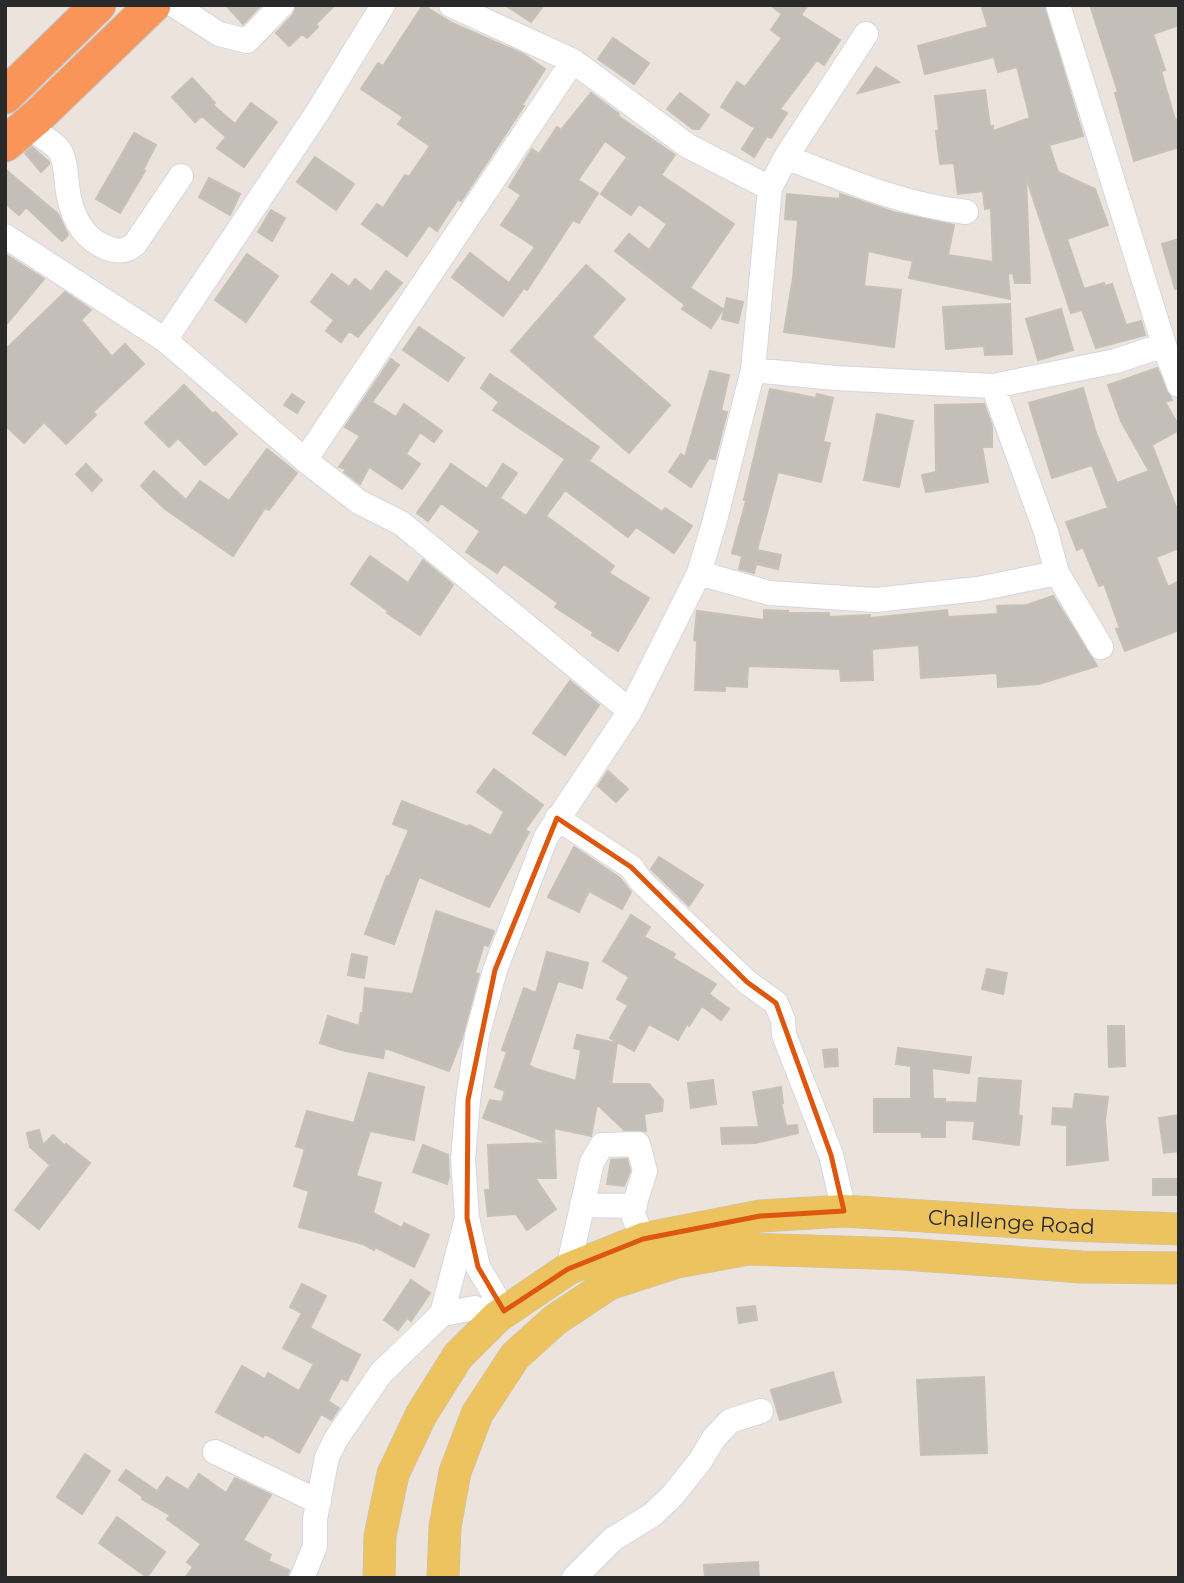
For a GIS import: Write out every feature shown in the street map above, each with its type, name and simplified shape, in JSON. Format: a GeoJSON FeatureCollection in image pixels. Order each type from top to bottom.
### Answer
{"type":"FeatureCollection","features":[{"type":"Feature","properties":{"kind":"highway"},"geometry":{"type":"LineString","coordinates":[[5,96],[98,5]]}},
{"type":"Feature","properties":{"kind":"highway"},"geometry":{"type":"LineString","coordinates":[[16,135],[153,5]]}},
{"type":"Feature","properties":{"kind":"main road","name":"Challenge Road"},"geometry":{"type":"LineString","coordinates":[[379,1578],[380,1536],[393,1474],[421,1415],[458,1356],[501,1314],[568,1269],[643,1239],[760,1216],[844,1211],[1179,1229]]}},
{"type":"Feature","properties":{"kind":"main road","name":"Challenge Road"},"geometry":{"type":"LineString","coordinates":[[443,1578],[445,1527],[455,1472],[477,1414],[515,1356],[555,1320],[609,1284],[677,1262],[749,1249],[904,1254],[1082,1266],[1179,1268]]}},
{"type":"Feature","properties":{"kind":"street"},"geometry":{"type":"LineString","coordinates":[[174,5],[204,12],[219,34],[247,41],[282,5]]}},
{"type":"Feature","properties":{"kind":"street"},"geometry":{"type":"LineString","coordinates":[[165,341],[317,113],[383,5]]}},
{"type":"Feature","properties":{"kind":"street"},"geometry":{"type":"LineString","coordinates":[[451,5],[573,61],[688,146],[770,188]]}},
{"type":"Feature","properties":{"kind":"street"},"geometry":{"type":"LineString","coordinates":[[1058,5],[1164,345],[1179,384]]}},
{"type":"Feature","properties":{"kind":"street"},"geometry":{"type":"LineString","coordinates":[[501,1314],[478,1267],[467,1218],[463,1159],[477,1036],[495,970],[546,837],[630,711],[699,573],[754,370],[770,188],[786,157],[866,34]]}},
{"type":"Feature","properties":{"kind":"street"},"geometry":{"type":"LineString","coordinates":[[305,460],[573,61]]}},
{"type":"Feature","properties":{"kind":"street"},"geometry":{"type":"LineString","coordinates":[[16,135],[61,154],[67,172],[70,198],[81,229],[91,241],[110,249],[126,250],[135,244],[181,176]]}},
{"type":"Feature","properties":{"kind":"street"},"geometry":{"type":"LineString","coordinates":[[786,157],[887,195],[938,209],[966,212]]}},
{"type":"Feature","properties":{"kind":"street"},"geometry":{"type":"LineString","coordinates":[[5,236],[165,341],[305,460],[359,502],[401,523],[630,711]]}},
{"type":"Feature","properties":{"kind":"street"},"geometry":{"type":"LineString","coordinates":[[754,370],[835,378],[993,386],[1116,361],[1164,345]]}},
{"type":"Feature","properties":{"kind":"street"},"geometry":{"type":"LineString","coordinates":[[993,386],[1046,532],[1057,573],[1101,647]]}},
{"type":"Feature","properties":{"kind":"street"},"geometry":{"type":"LineString","coordinates":[[699,573],[769,593],[875,600],[978,589],[1057,573]]}},
{"type":"Feature","properties":{"kind":"street"},"geometry":{"type":"LineString","coordinates":[[557,818],[631,867],[641,881],[747,982],[776,1003],[783,1020],[784,1035],[831,1155],[844,1211]]}},
{"type":"Feature","properties":{"kind":"street"},"geometry":{"type":"LineString","coordinates":[[568,1269],[592,1162],[602,1145],[638,1144],[645,1171],[632,1212],[643,1239]]}},
{"type":"Feature","properties":{"kind":"street"},"geometry":{"type":"LineString","coordinates":[[582,1205],[635,1206]]}},
{"type":"Feature","properties":{"kind":"street"},"geometry":{"type":"LineString","coordinates":[[302,1578],[315,1546],[315,1518],[327,1457],[347,1421],[380,1373],[442,1314],[467,1218]]}},
{"type":"Feature","properties":{"kind":"street"},"geometry":{"type":"LineString","coordinates":[[442,1314],[475,1308],[501,1314]]}},
{"type":"Feature","properties":{"kind":"street"},"geometry":{"type":"LineString","coordinates":[[574,1578],[613,1539],[652,1514],[673,1496],[714,1438],[730,1421],[761,1411]]}},
{"type":"Feature","properties":{"kind":"street"},"geometry":{"type":"LineString","coordinates":[[215,1452],[318,1502]]}},
{"type":"Feature","properties":{"kind":"highlighted area"},"geometry":{"type":"Polygon","coordinates":[[[557,818],[631,867],[747,982],[776,1003],[831,1155],[844,1211],[760,1216],[643,1239],[568,1269],[504,1311],[478,1267],[467,1218],[468,1100],[495,970],[557,818]]]}},
{"type":"Feature","properties":{"kind":"building"},"geometry":{"type":"Polygon","coordinates":[[[226,5],[261,5],[243,24],[226,5]]]}},
{"type":"Feature","properties":{"kind":"building"},"geometry":{"type":"Polygon","coordinates":[[[296,5],[335,5],[316,24],[318,27],[307,38],[302,34],[289,46],[276,33],[293,15],[296,5]]]}},
{"type":"Feature","properties":{"kind":"building"},"geometry":{"type":"Polygon","coordinates":[[[423,5],[452,23],[523,54],[545,69],[522,105],[524,106],[461,201],[458,199],[437,231],[429,225],[407,256],[362,224],[377,204],[383,208],[405,175],[409,177],[430,146],[398,124],[403,117],[361,89],[378,63],[383,66],[423,5]]]}},
{"type":"Feature","properties":{"kind":"building"},"geometry":{"type":"Polygon","coordinates":[[[505,5],[544,5],[531,22],[505,5]]]}},
{"type":"Feature","properties":{"kind":"building"},"geometry":{"type":"Polygon","coordinates":[[[770,5],[808,5],[801,15],[840,40],[824,65],[817,60],[780,109],[787,113],[771,138],[767,136],[754,157],[742,149],[755,128],[721,107],[737,82],[745,87],[782,38],[771,30],[782,14],[770,5]]]}},
{"type":"Feature","properties":{"kind":"building"},"geometry":{"type":"Polygon","coordinates":[[[981,5],[1044,5],[1083,136],[1049,145],[1058,172],[1095,189],[1108,225],[1067,239],[1084,289],[1104,283],[1105,286],[1112,284],[1126,325],[1141,321],[1145,335],[1096,348],[1082,310],[1071,313],[1026,177],[1030,283],[1015,283],[1013,273],[1008,274],[1010,299],[909,278],[913,261],[868,251],[864,286],[901,290],[894,347],[784,332],[793,278],[798,220],[785,219],[787,194],[840,199],[840,194],[893,212],[954,225],[948,255],[993,262],[991,208],[985,209],[983,191],[958,194],[954,163],[940,164],[935,96],[985,90],[990,127],[993,126],[993,131],[1030,118],[1017,67],[998,72],[994,57],[925,74],[918,46],[988,27],[981,5]]]}},
{"type":"Feature","properties":{"kind":"building"},"geometry":{"type":"Polygon","coordinates":[[[1090,5],[1179,5],[1179,25],[1153,34],[1165,70],[1161,71],[1175,120],[1179,119],[1179,147],[1134,161],[1115,93],[1118,92],[1090,5]]]}},
{"type":"Feature","properties":{"kind":"building"},"geometry":{"type":"Polygon","coordinates":[[[613,38],[649,63],[634,84],[598,59],[613,38]]]}},
{"type":"Feature","properties":{"kind":"building"},"geometry":{"type":"Polygon","coordinates":[[[876,67],[899,82],[858,93],[876,67]]]}},
{"type":"Feature","properties":{"kind":"building"},"geometry":{"type":"Polygon","coordinates":[[[192,78],[215,103],[213,105],[235,124],[251,103],[277,122],[244,167],[217,148],[226,137],[202,116],[195,122],[172,97],[192,78]]]}},
{"type":"Feature","properties":{"kind":"building"},"geometry":{"type":"Polygon","coordinates":[[[591,93],[619,114],[618,116],[675,155],[661,175],[734,224],[690,288],[723,309],[711,328],[682,309],[685,305],[615,251],[629,234],[649,250],[667,224],[639,204],[631,215],[601,194],[627,157],[605,141],[578,180],[598,193],[579,223],[573,220],[527,290],[524,288],[503,316],[452,277],[470,253],[509,283],[535,247],[501,225],[521,195],[509,187],[532,149],[539,154],[557,127],[561,130],[591,93]]]}},
{"type":"Feature","properties":{"kind":"building"},"geometry":{"type":"Polygon","coordinates":[[[680,93],[709,115],[699,129],[693,129],[667,109],[680,93]]]}},
{"type":"Feature","properties":{"kind":"building"},"geometry":{"type":"Polygon","coordinates":[[[134,133],[156,145],[143,170],[145,171],[120,213],[96,199],[134,133]]]}},
{"type":"Feature","properties":{"kind":"building"},"geometry":{"type":"Polygon","coordinates":[[[32,147],[49,162],[41,172],[25,153],[32,147]]]}},
{"type":"Feature","properties":{"kind":"building"},"geometry":{"type":"Polygon","coordinates":[[[315,157],[354,184],[336,210],[297,182],[315,157]]]}},
{"type":"Feature","properties":{"kind":"building"},"geometry":{"type":"Polygon","coordinates":[[[5,169],[58,214],[68,235],[62,241],[26,207],[19,215],[5,203],[5,169]]]}},
{"type":"Feature","properties":{"kind":"building"},"geometry":{"type":"Polygon","coordinates":[[[209,178],[240,194],[230,215],[199,197],[209,178]]]}},
{"type":"Feature","properties":{"kind":"building"},"geometry":{"type":"Polygon","coordinates":[[[271,210],[285,218],[272,241],[258,232],[271,210]]]}},
{"type":"Feature","properties":{"kind":"building"},"geometry":{"type":"Polygon","coordinates":[[[1179,239],[1179,288],[1175,289],[1162,244],[1179,239]]]}},
{"type":"Feature","properties":{"kind":"building"},"geometry":{"type":"Polygon","coordinates":[[[5,254],[44,279],[5,326],[5,254]]]}},
{"type":"Feature","properties":{"kind":"building"},"geometry":{"type":"Polygon","coordinates":[[[247,254],[278,276],[246,322],[215,300],[247,254]]]}},
{"type":"Feature","properties":{"kind":"building"},"geometry":{"type":"Polygon","coordinates":[[[586,265],[625,299],[592,337],[670,405],[629,453],[511,351],[586,265]]]}},
{"type":"Feature","properties":{"kind":"building"},"geometry":{"type":"Polygon","coordinates":[[[386,271],[402,283],[358,337],[349,331],[341,342],[326,331],[334,320],[311,302],[332,274],[349,287],[355,279],[371,292],[386,271]]]}},
{"type":"Feature","properties":{"kind":"building"},"geometry":{"type":"Polygon","coordinates":[[[65,292],[91,310],[81,320],[112,357],[125,344],[144,364],[93,412],[96,415],[66,444],[44,422],[24,443],[5,425],[5,350],[65,292]]]}},
{"type":"Feature","properties":{"kind":"building"},"geometry":{"type":"Polygon","coordinates":[[[727,298],[743,302],[738,323],[722,319],[727,298]]]}},
{"type":"Feature","properties":{"kind":"building"},"geometry":{"type":"Polygon","coordinates":[[[1010,304],[1012,354],[985,355],[984,346],[946,349],[943,307],[1010,304]]]}},
{"type":"Feature","properties":{"kind":"building"},"geometry":{"type":"Polygon","coordinates":[[[1061,309],[1073,350],[1038,360],[1026,319],[1061,309]]]}},
{"type":"Feature","properties":{"kind":"building"},"geometry":{"type":"Polygon","coordinates":[[[419,327],[464,358],[448,381],[403,350],[419,327]]]}},
{"type":"Feature","properties":{"kind":"building"},"geometry":{"type":"Polygon","coordinates":[[[391,359],[399,365],[372,402],[396,417],[404,404],[442,431],[434,442],[420,432],[406,454],[420,464],[402,489],[369,467],[360,484],[344,472],[346,469],[339,467],[360,436],[345,427],[391,359]]]}},
{"type":"Feature","properties":{"kind":"building"},"geometry":{"type":"Polygon","coordinates":[[[1157,368],[1172,400],[1165,402],[1179,426],[1179,430],[1152,445],[1179,515],[1179,548],[1156,557],[1168,587],[1179,581],[1179,630],[1125,651],[1116,629],[1120,628],[1104,584],[1099,586],[1083,547],[1077,550],[1066,522],[1108,508],[1092,465],[1052,478],[1029,403],[1083,388],[1096,433],[1117,483],[1149,471],[1121,421],[1108,385],[1157,368]]]}},
{"type":"Feature","properties":{"kind":"building"},"geometry":{"type":"Polygon","coordinates":[[[710,371],[729,375],[721,411],[727,412],[715,459],[709,458],[691,487],[669,472],[681,454],[685,457],[710,371]]]}},
{"type":"Feature","properties":{"kind":"building"},"geometry":{"type":"Polygon","coordinates":[[[490,374],[599,447],[589,461],[662,512],[665,508],[692,526],[674,553],[636,527],[628,537],[565,490],[546,516],[614,566],[609,573],[649,598],[618,651],[555,607],[558,603],[504,564],[497,573],[466,552],[480,531],[441,503],[428,521],[417,513],[451,464],[487,489],[503,464],[517,473],[500,498],[526,516],[565,459],[493,410],[499,402],[481,388],[490,374]]]}},
{"type":"Feature","properties":{"kind":"building"},"geometry":{"type":"Polygon","coordinates":[[[184,385],[237,434],[205,465],[178,438],[169,447],[145,423],[184,385]]]}},
{"type":"Feature","properties":{"kind":"building"},"geometry":{"type":"Polygon","coordinates":[[[770,389],[816,398],[817,394],[833,398],[823,442],[830,443],[821,482],[778,472],[757,550],[781,555],[778,569],[756,564],[754,573],[739,569],[742,556],[732,553],[770,389]]]}},
{"type":"Feature","properties":{"kind":"building"},"geometry":{"type":"Polygon","coordinates":[[[292,394],[304,402],[297,413],[284,405],[292,394]]]}},
{"type":"Feature","properties":{"kind":"building"},"geometry":{"type":"Polygon","coordinates":[[[984,404],[992,426],[992,447],[982,447],[988,482],[926,492],[922,475],[936,472],[935,405],[984,404]]]}},
{"type":"Feature","properties":{"kind":"building"},"geometry":{"type":"Polygon","coordinates":[[[877,414],[913,421],[899,487],[864,480],[877,414]]]}},
{"type":"Feature","properties":{"kind":"building"},"geometry":{"type":"Polygon","coordinates":[[[267,449],[297,473],[269,510],[265,508],[233,556],[165,509],[141,486],[154,471],[186,500],[200,481],[229,501],[267,449]]]}},
{"type":"Feature","properties":{"kind":"building"},"geometry":{"type":"Polygon","coordinates":[[[86,464],[102,480],[92,491],[76,474],[86,464]]]}},
{"type":"Feature","properties":{"kind":"building"},"geometry":{"type":"Polygon","coordinates":[[[370,556],[408,583],[423,560],[453,585],[420,635],[351,584],[370,556]]]}},
{"type":"Feature","properties":{"kind":"building"},"geometry":{"type":"Polygon","coordinates":[[[1053,596],[1097,666],[1039,684],[998,687],[997,673],[921,678],[919,645],[872,649],[873,680],[841,681],[840,669],[748,666],[747,687],[725,686],[725,691],[695,690],[697,641],[694,640],[697,611],[764,620],[764,610],[829,613],[829,617],[870,615],[870,618],[947,610],[948,617],[998,614],[997,606],[1027,605],[1053,596]]]}},
{"type":"Feature","properties":{"kind":"building"},"geometry":{"type":"Polygon","coordinates":[[[570,681],[599,705],[565,755],[533,733],[570,681]]]}},
{"type":"Feature","properties":{"kind":"building"},"geometry":{"type":"Polygon","coordinates":[[[494,769],[543,805],[525,830],[529,832],[489,907],[419,877],[394,944],[365,934],[387,876],[389,877],[409,830],[393,824],[402,801],[468,827],[469,825],[491,836],[504,812],[477,792],[494,769]]]}},
{"type":"Feature","properties":{"kind":"building"},"geometry":{"type":"Polygon","coordinates":[[[608,771],[628,789],[616,802],[598,786],[608,771]]]}},
{"type":"Feature","properties":{"kind":"building"},"geometry":{"type":"Polygon","coordinates":[[[574,847],[620,878],[631,892],[622,909],[589,891],[579,912],[548,897],[574,847]]]}},
{"type":"Feature","properties":{"kind":"building"},"geometry":{"type":"Polygon","coordinates":[[[659,857],[703,885],[689,906],[651,869],[659,857]]]}},
{"type":"Feature","properties":{"kind":"building"},"geometry":{"type":"Polygon","coordinates":[[[436,911],[494,931],[488,946],[484,944],[475,973],[479,974],[462,1038],[449,1071],[385,1048],[383,1058],[320,1043],[328,1016],[359,1026],[365,988],[413,994],[436,911]]]}},
{"type":"Feature","properties":{"kind":"building"},"geometry":{"type":"Polygon","coordinates":[[[631,915],[650,927],[644,937],[675,954],[673,958],[716,984],[709,994],[729,1009],[721,1020],[702,1006],[678,1040],[649,1024],[634,1051],[610,1038],[628,1005],[617,999],[629,977],[603,961],[631,915]]]}},
{"type":"Feature","properties":{"kind":"building"},"geometry":{"type":"Polygon","coordinates":[[[547,952],[588,963],[582,988],[558,981],[529,1065],[576,1081],[581,1050],[574,1048],[577,1035],[617,1043],[611,1084],[649,1084],[663,1100],[662,1111],[644,1114],[646,1131],[624,1130],[597,1104],[591,1136],[554,1128],[556,1178],[535,1178],[556,1209],[527,1230],[516,1214],[488,1216],[485,1190],[490,1190],[488,1145],[549,1143],[483,1118],[490,1100],[502,1102],[505,1091],[495,1087],[507,1052],[502,1050],[524,988],[536,993],[547,952]]]}},
{"type":"Feature","properties":{"kind":"building"},"geometry":{"type":"Polygon","coordinates":[[[352,954],[367,957],[364,978],[348,975],[352,954]]]}},
{"type":"Feature","properties":{"kind":"building"},"geometry":{"type":"Polygon","coordinates":[[[987,969],[1007,973],[1003,994],[982,989],[987,969]]]}},
{"type":"Feature","properties":{"kind":"building"},"geometry":{"type":"Polygon","coordinates":[[[1108,1026],[1124,1026],[1125,1066],[1109,1067],[1108,1026]]]}},
{"type":"Feature","properties":{"kind":"building"},"geometry":{"type":"Polygon","coordinates":[[[898,1048],[971,1057],[969,1073],[932,1068],[933,1099],[977,1103],[979,1078],[1021,1081],[1019,1145],[973,1139],[975,1121],[945,1120],[945,1137],[922,1137],[921,1132],[874,1132],[874,1099],[911,1099],[911,1066],[896,1064],[898,1048]]]}},
{"type":"Feature","properties":{"kind":"building"},"geometry":{"type":"Polygon","coordinates":[[[837,1049],[838,1066],[825,1067],[823,1050],[837,1049]]]}},
{"type":"Feature","properties":{"kind":"building"},"geometry":{"type":"Polygon","coordinates":[[[369,1073],[424,1087],[414,1140],[370,1131],[356,1176],[381,1183],[373,1213],[402,1228],[404,1223],[429,1235],[414,1267],[375,1247],[374,1250],[363,1244],[299,1227],[309,1191],[294,1186],[305,1149],[296,1146],[307,1111],[354,1123],[369,1073]]]}},
{"type":"Feature","properties":{"kind":"building"},"geometry":{"type":"Polygon","coordinates":[[[713,1080],[716,1104],[691,1108],[688,1083],[713,1080]]]}},
{"type":"Feature","properties":{"kind":"building"},"geometry":{"type":"Polygon","coordinates":[[[781,1087],[786,1126],[797,1125],[798,1133],[755,1143],[722,1144],[721,1128],[759,1127],[753,1092],[781,1087]]]}},
{"type":"Feature","properties":{"kind":"building"},"geometry":{"type":"Polygon","coordinates":[[[1075,1094],[1108,1097],[1105,1120],[1108,1160],[1067,1165],[1067,1125],[1052,1124],[1053,1108],[1073,1109],[1075,1094]]]}},
{"type":"Feature","properties":{"kind":"building"},"geometry":{"type":"Polygon","coordinates":[[[1179,1115],[1179,1151],[1164,1153],[1159,1118],[1179,1115]]]}},
{"type":"Feature","properties":{"kind":"building"},"geometry":{"type":"Polygon","coordinates":[[[39,1130],[43,1145],[53,1135],[90,1163],[39,1229],[15,1210],[50,1165],[30,1147],[27,1133],[39,1130]]]}},
{"type":"Feature","properties":{"kind":"building"},"geometry":{"type":"Polygon","coordinates":[[[423,1145],[448,1155],[447,1184],[413,1172],[423,1145]]]}},
{"type":"Feature","properties":{"kind":"building"},"geometry":{"type":"Polygon","coordinates":[[[627,1159],[630,1171],[624,1186],[607,1184],[611,1160],[627,1159]]]}},
{"type":"Feature","properties":{"kind":"building"},"geometry":{"type":"Polygon","coordinates":[[[1153,1179],[1179,1179],[1179,1195],[1153,1195],[1153,1179]]]}},
{"type":"Feature","properties":{"kind":"building"},"geometry":{"type":"Polygon","coordinates":[[[411,1280],[430,1293],[411,1321],[407,1318],[398,1330],[384,1320],[411,1280]]]}},
{"type":"Feature","properties":{"kind":"building"},"geometry":{"type":"Polygon","coordinates":[[[302,1284],[326,1296],[310,1328],[360,1355],[347,1381],[341,1378],[328,1401],[339,1408],[331,1420],[321,1414],[299,1453],[216,1412],[242,1366],[265,1379],[268,1373],[299,1391],[314,1364],[283,1348],[302,1313],[290,1307],[302,1284]]]}},
{"type":"Feature","properties":{"kind":"building"},"geometry":{"type":"Polygon","coordinates":[[[755,1306],[757,1320],[739,1323],[737,1308],[755,1306]]]}},
{"type":"Feature","properties":{"kind":"building"},"geometry":{"type":"Polygon","coordinates":[[[833,1372],[841,1402],[780,1420],[771,1390],[833,1372]]]}},
{"type":"Feature","properties":{"kind":"building"},"geometry":{"type":"Polygon","coordinates":[[[984,1377],[987,1453],[921,1455],[917,1380],[984,1377]]]}},
{"type":"Feature","properties":{"kind":"building"},"geometry":{"type":"Polygon","coordinates":[[[85,1454],[110,1471],[82,1514],[57,1497],[85,1454]]]}},
{"type":"Feature","properties":{"kind":"building"},"geometry":{"type":"Polygon","coordinates":[[[126,1470],[157,1491],[167,1477],[188,1490],[199,1474],[226,1493],[235,1478],[271,1495],[243,1540],[271,1555],[268,1561],[289,1570],[287,1578],[185,1578],[193,1567],[187,1562],[201,1544],[167,1519],[170,1515],[142,1499],[143,1497],[119,1480],[126,1470]]]}},
{"type":"Feature","properties":{"kind":"building"},"geometry":{"type":"Polygon","coordinates":[[[117,1517],[165,1552],[147,1577],[99,1543],[117,1517]]]}},
{"type":"Feature","properties":{"kind":"building"},"geometry":{"type":"Polygon","coordinates":[[[758,1562],[759,1578],[705,1578],[704,1565],[758,1562]]]}}]}
